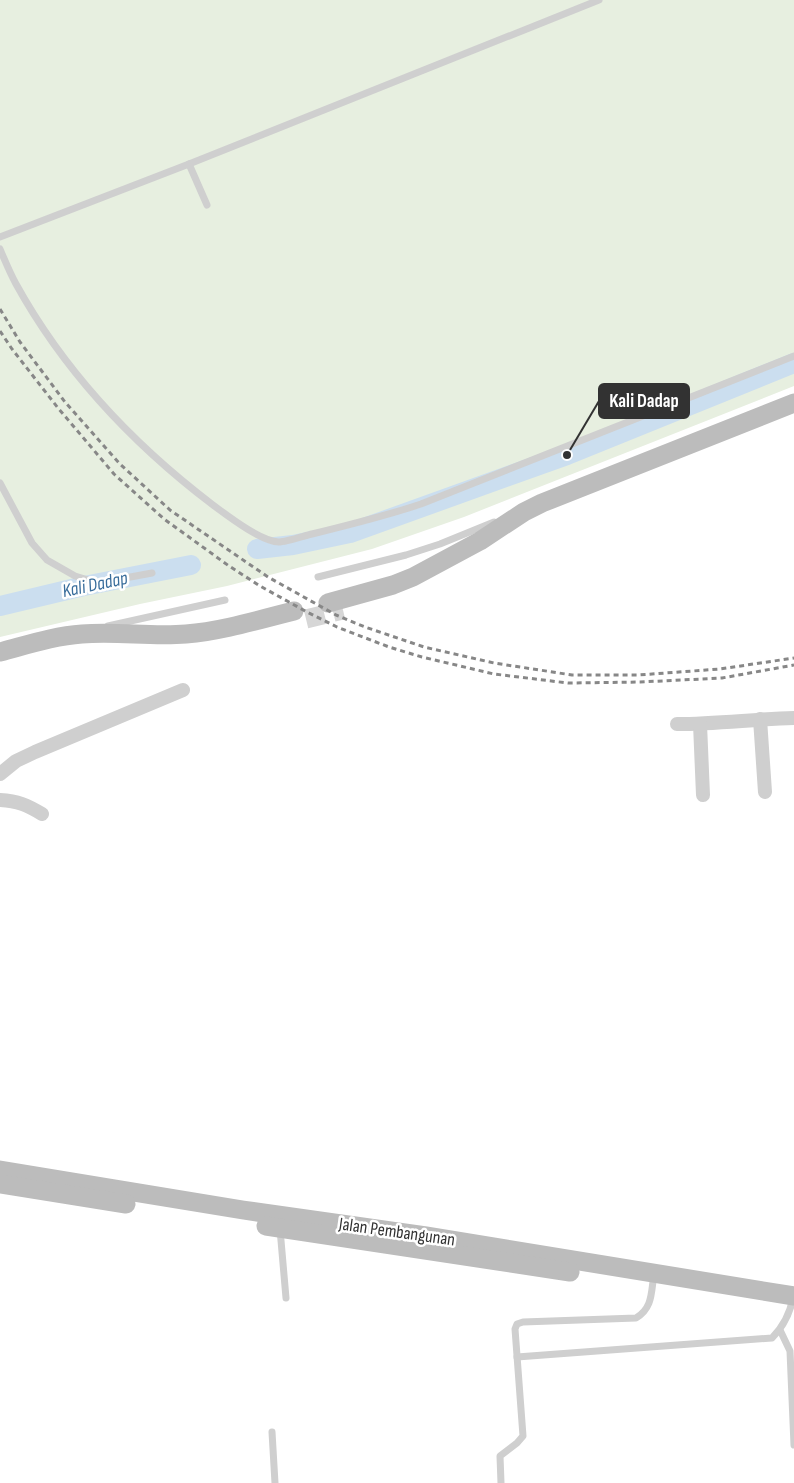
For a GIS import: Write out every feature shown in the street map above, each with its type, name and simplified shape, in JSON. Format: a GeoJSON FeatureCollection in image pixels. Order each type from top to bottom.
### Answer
{"type":"FeatureCollection","features":[{"type":"Feature","properties":{"kind":"main road"},"geometry":{"type":"LineString","coordinates":[[586,485],[545,508],[487,549],[420,586],[399,594],[335,606],[413,577],[480,541],[524,512],[542,503],[586,485],[794,403]]}},
{"type":"Feature","properties":{"kind":"main road"},"geometry":{"type":"LineString","coordinates":[[0,652],[30,644],[61,636],[105,633],[185,634],[300,615],[234,636],[187,644],[146,645],[72,642],[30,644]]}},
{"type":"Feature","properties":{"kind":"main road","name":"Jalan Pembangunan"},"geometry":{"type":"LineString","coordinates":[[0,1170],[243,1210],[426,1236],[653,1279]]}},
{"type":"Feature","properties":{"kind":"main road","name":"Jalan Pembangunan"},"geometry":{"type":"LineString","coordinates":[[0,1184],[280,1228],[653,1279],[793,1301]]}},
{"type":"Feature","properties":{"kind":"street"},"geometry":{"type":"LineString","coordinates":[[0,774],[16,761],[35,752],[184,690]]}},
{"type":"Feature","properties":{"kind":"street"},"geometry":{"type":"LineString","coordinates":[[677,724],[794,718]]}},
{"type":"Feature","properties":{"kind":"street"},"geometry":{"type":"LineString","coordinates":[[760,719],[765,792]]}},
{"type":"Feature","properties":{"kind":"street"},"geometry":{"type":"LineString","coordinates":[[700,724],[703,795]]}},
{"type":"Feature","properties":{"kind":"street"},"geometry":{"type":"LineString","coordinates":[[0,800],[14,800],[42,814]]}},
{"type":"Feature","properties":{"kind":"lane"},"geometry":{"type":"LineString","coordinates":[[0,237],[189,164],[599,0]]}},
{"type":"Feature","properties":{"kind":"lane"},"geometry":{"type":"LineString","coordinates":[[189,164],[208,205]]}},
{"type":"Feature","properties":{"kind":"lane"},"geometry":{"type":"LineString","coordinates":[[0,250],[15,282],[33,313],[69,365],[101,404],[138,442],[190,488],[231,519],[261,536],[279,542],[382,517],[421,504],[794,356]]}},
{"type":"Feature","properties":{"kind":"lane"},"geometry":{"type":"LineString","coordinates":[[0,483],[32,543],[47,560],[75,576],[98,583],[152,573]]}},
{"type":"Feature","properties":{"kind":"lane"},"geometry":{"type":"LineString","coordinates":[[318,578],[383,562],[440,544],[542,503]]}},
{"type":"Feature","properties":{"kind":"lane"},"geometry":{"type":"LineString","coordinates":[[61,636],[225,600]]}},
{"type":"Feature","properties":{"kind":"lane"},"geometry":{"type":"LineString","coordinates":[[280,1228],[286,1298]]}},
{"type":"Feature","properties":{"kind":"lane"},"geometry":{"type":"LineString","coordinates":[[501,1483],[500,1456],[523,1436],[515,1329],[517,1324],[523,1322],[636,1318],[645,1313],[649,1305],[653,1279]]}},
{"type":"Feature","properties":{"kind":"lane"},"geometry":{"type":"LineString","coordinates":[[517,1357],[772,1338],[780,1330],[793,1301]]}},
{"type":"Feature","properties":{"kind":"lane"},"geometry":{"type":"LineString","coordinates":[[780,1330],[790,1351],[794,1445]]}},
{"type":"Feature","properties":{"kind":"lane"},"geometry":{"type":"LineString","coordinates":[[272,1432],[275,1483]]}},
{"type":"Feature","properties":{"kind":"green space"},"geometry":{"type":"Polygon","coordinates":[[[0,0],[794,0],[794,386],[464,517],[372,549],[227,586],[140,604],[0,637],[0,0]]]}},
{"type":"Feature","properties":{"kind":"waterway","name":"Kali Dadap"},"geometry":{"type":"LineString","coordinates":[[257,549],[293,545],[350,533],[567,455],[794,363]]}},
{"type":"Feature","properties":{"kind":"waterway","name":"Kali Dadap"},"geometry":{"type":"LineString","coordinates":[[0,606],[84,586],[191,565]]}},
{"type":"Feature","properties":{"kind":"tunnel"},"geometry":{"type":"LineString","coordinates":[[306,619],[343,610]]}},
{"type":"Feature","properties":{"kind":"railway"},"geometry":{"type":"LineString","coordinates":[[0,309],[20,342],[65,402],[120,464],[170,510],[268,577],[336,615],[424,647],[494,663],[572,675],[638,675],[720,669],[794,658]]}},
{"type":"Feature","properties":{"kind":"railway"},"geometry":{"type":"LineString","coordinates":[[0,331],[58,408],[114,474],[164,519],[260,586],[337,627],[389,647],[422,657],[494,674],[568,683],[722,678],[794,665]]}},
{"type":"Feature","properties":{"kind":"place","name":"Kali Dadap"},"geometry":{"type":"Point","coordinates":[567,455]}}]}
